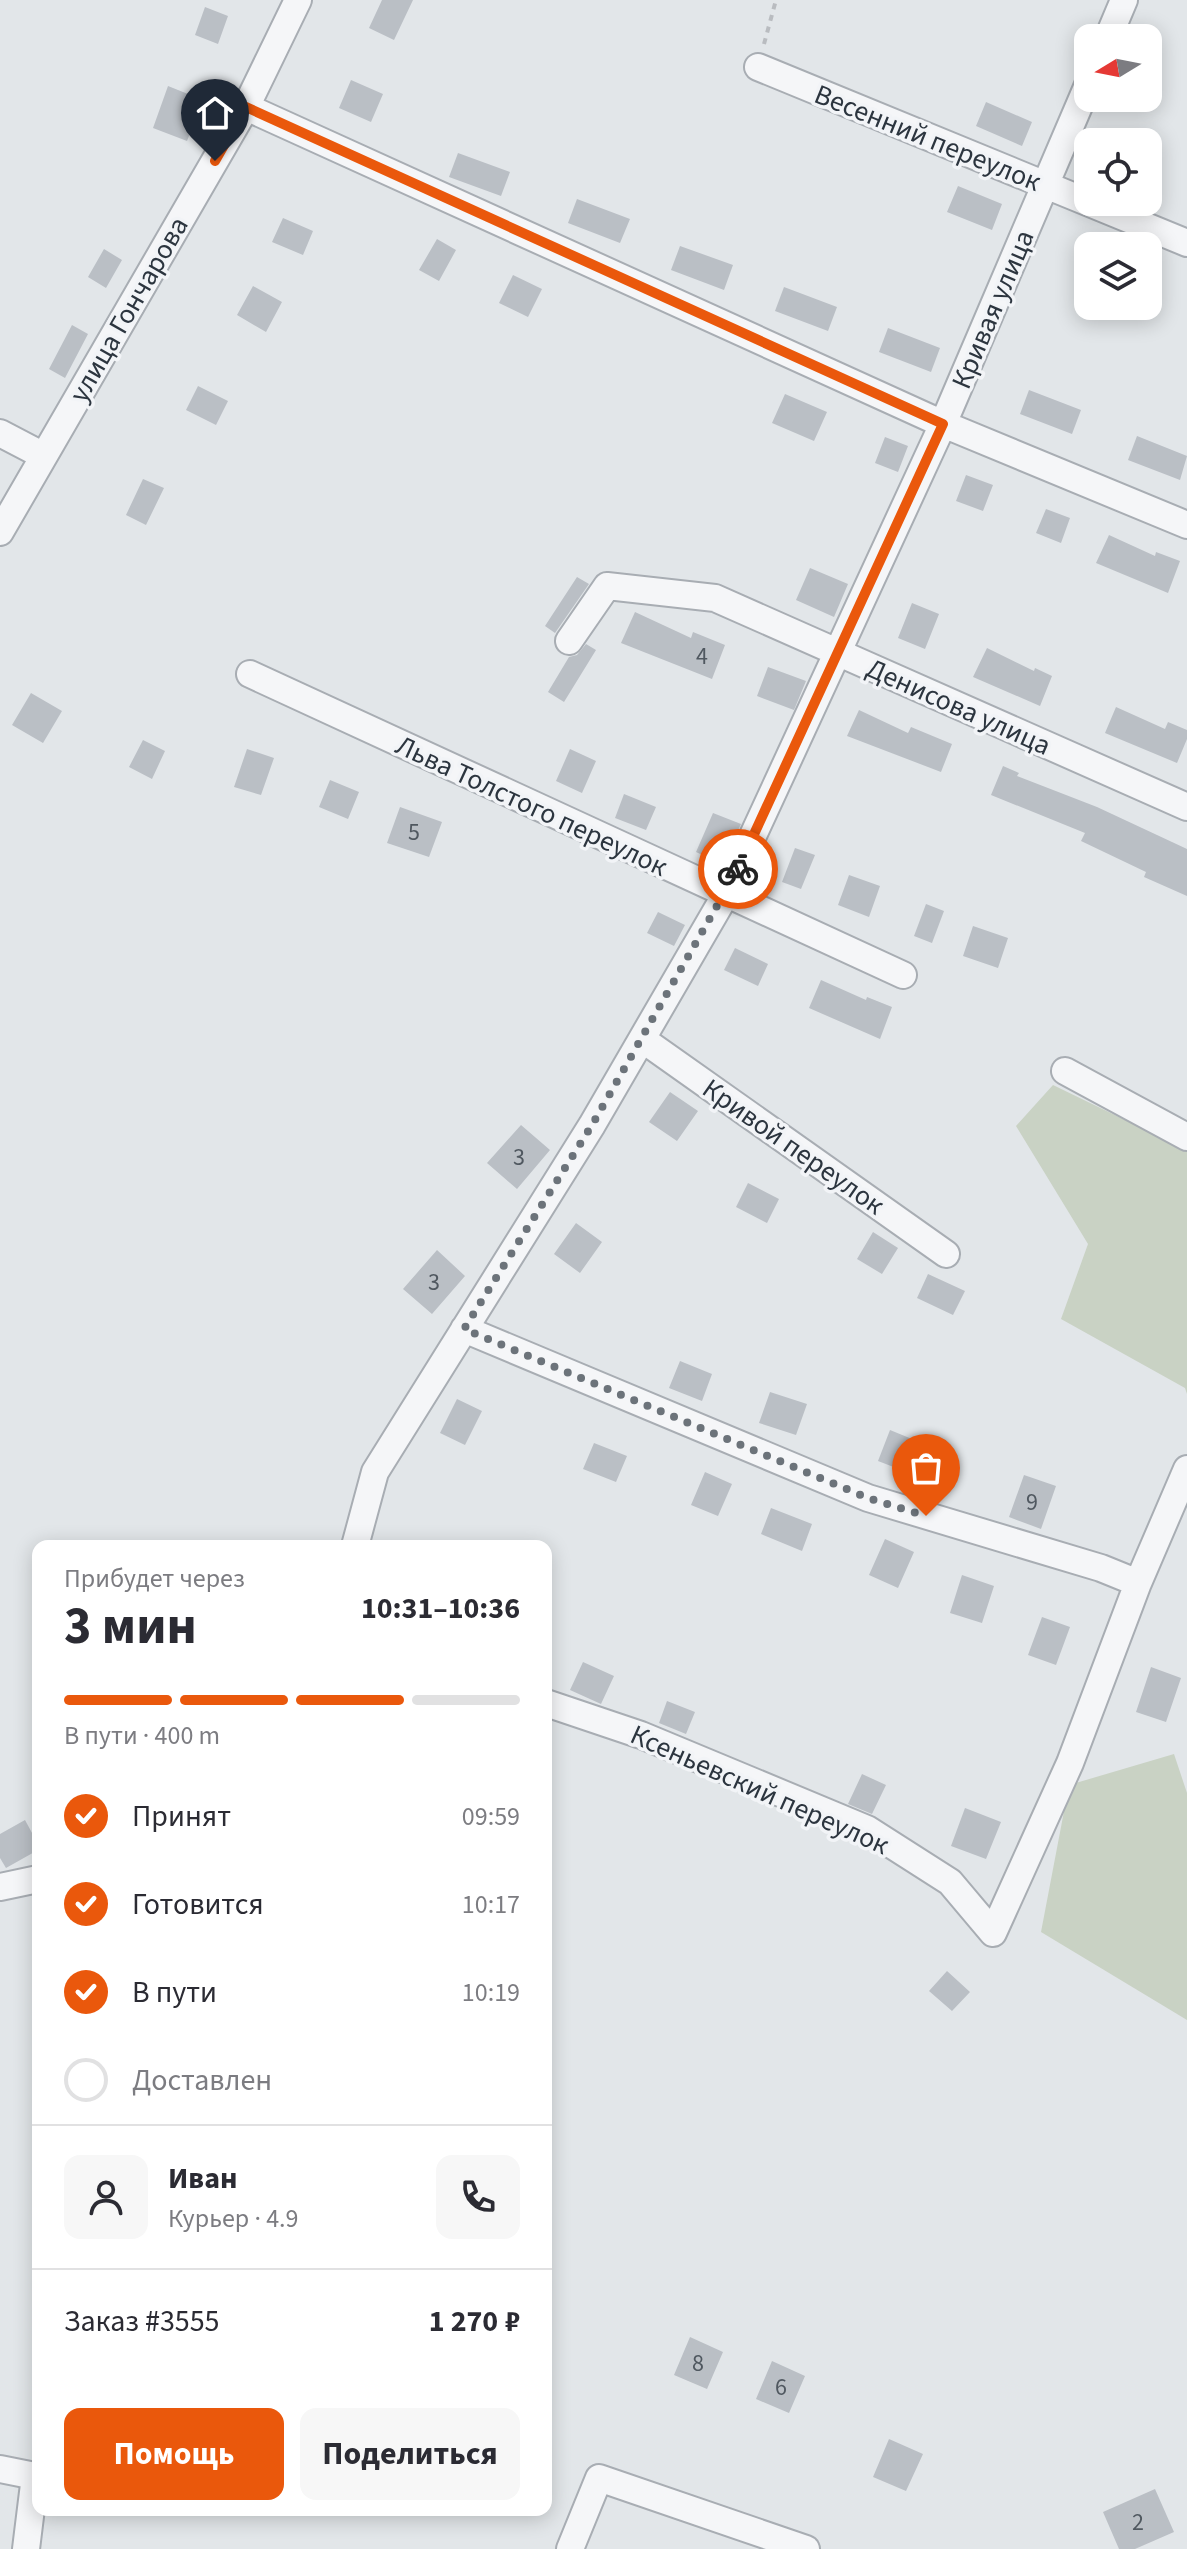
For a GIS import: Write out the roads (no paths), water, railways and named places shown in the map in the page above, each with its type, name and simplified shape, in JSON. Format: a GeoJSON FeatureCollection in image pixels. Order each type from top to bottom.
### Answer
{"type":"FeatureCollection","features":[{"type":"Feature","properties":{"kind":"street","name":"улица Гончарова"},"geometry":{"type":"LineString","coordinates":[[0,532],[246,107],[298,0]]}},
{"type":"Feature","properties":{"kind":"street"},"geometry":{"type":"LineString","coordinates":[[1114,24],[1124,0]]}},
{"type":"Feature","properties":{"kind":"street","name":"Весенний переулок"},"geometry":{"type":"LineString","coordinates":[[758,67],[1187,243]]}},
{"type":"Feature","properties":{"kind":"street"},"geometry":{"type":"LineString","coordinates":[[246,107],[943,424],[1187,525]]}},
{"type":"Feature","properties":{"kind":"street","name":"Кривая улица"},"geometry":{"type":"LineString","coordinates":[[357,1540],[375,1472],[642,1039],[726,894],[943,424],[1077,112]]}},
{"type":"Feature","properties":{"kind":"street"},"geometry":{"type":"LineString","coordinates":[[0,433],[42,455]]}},
{"type":"Feature","properties":{"kind":"street","name":"Денисова улица"},"geometry":{"type":"LineString","coordinates":[[569,641],[607,586],[715,598],[1187,807]]}},
{"type":"Feature","properties":{"kind":"street","name":"Льва Толстого переулок"},"geometry":{"type":"LineString","coordinates":[[250,674],[903,975]]}},
{"type":"Feature","properties":{"kind":"street","name":"Кривой переулок"},"geometry":{"type":"LineString","coordinates":[[642,1039],[946,1254]]}},
{"type":"Feature","properties":{"kind":"street"},"geometry":{"type":"LineString","coordinates":[[1065,1071],[1187,1137]]}},
{"type":"Feature","properties":{"kind":"street"},"geometry":{"type":"LineString","coordinates":[[464,1329],[868,1498],[1101,1568],[1138,1583],[1187,1469]]}},
{"type":"Feature","properties":{"kind":"street","name":"Ксеньевский переулок"},"geometry":{"type":"LineString","coordinates":[[552,1705],[641,1735],[867,1829],[950,1882],[993,1933],[1070,1763],[1138,1583]]}},
{"type":"Feature","properties":{"kind":"street"},"geometry":{"type":"LineString","coordinates":[[0,1887],[32,1880]]}},
{"type":"Feature","properties":{"kind":"street"},"geometry":{"type":"LineString","coordinates":[[0,2469],[32,2475]]}},
{"type":"Feature","properties":{"kind":"street"},"geometry":{"type":"LineString","coordinates":[[570,2549],[599,2478],[806,2549]]}},
{"type":"Feature","properties":{"kind":"street"},"geometry":{"type":"LineString","coordinates":[[26,2549],[32,2500]]}}]}
